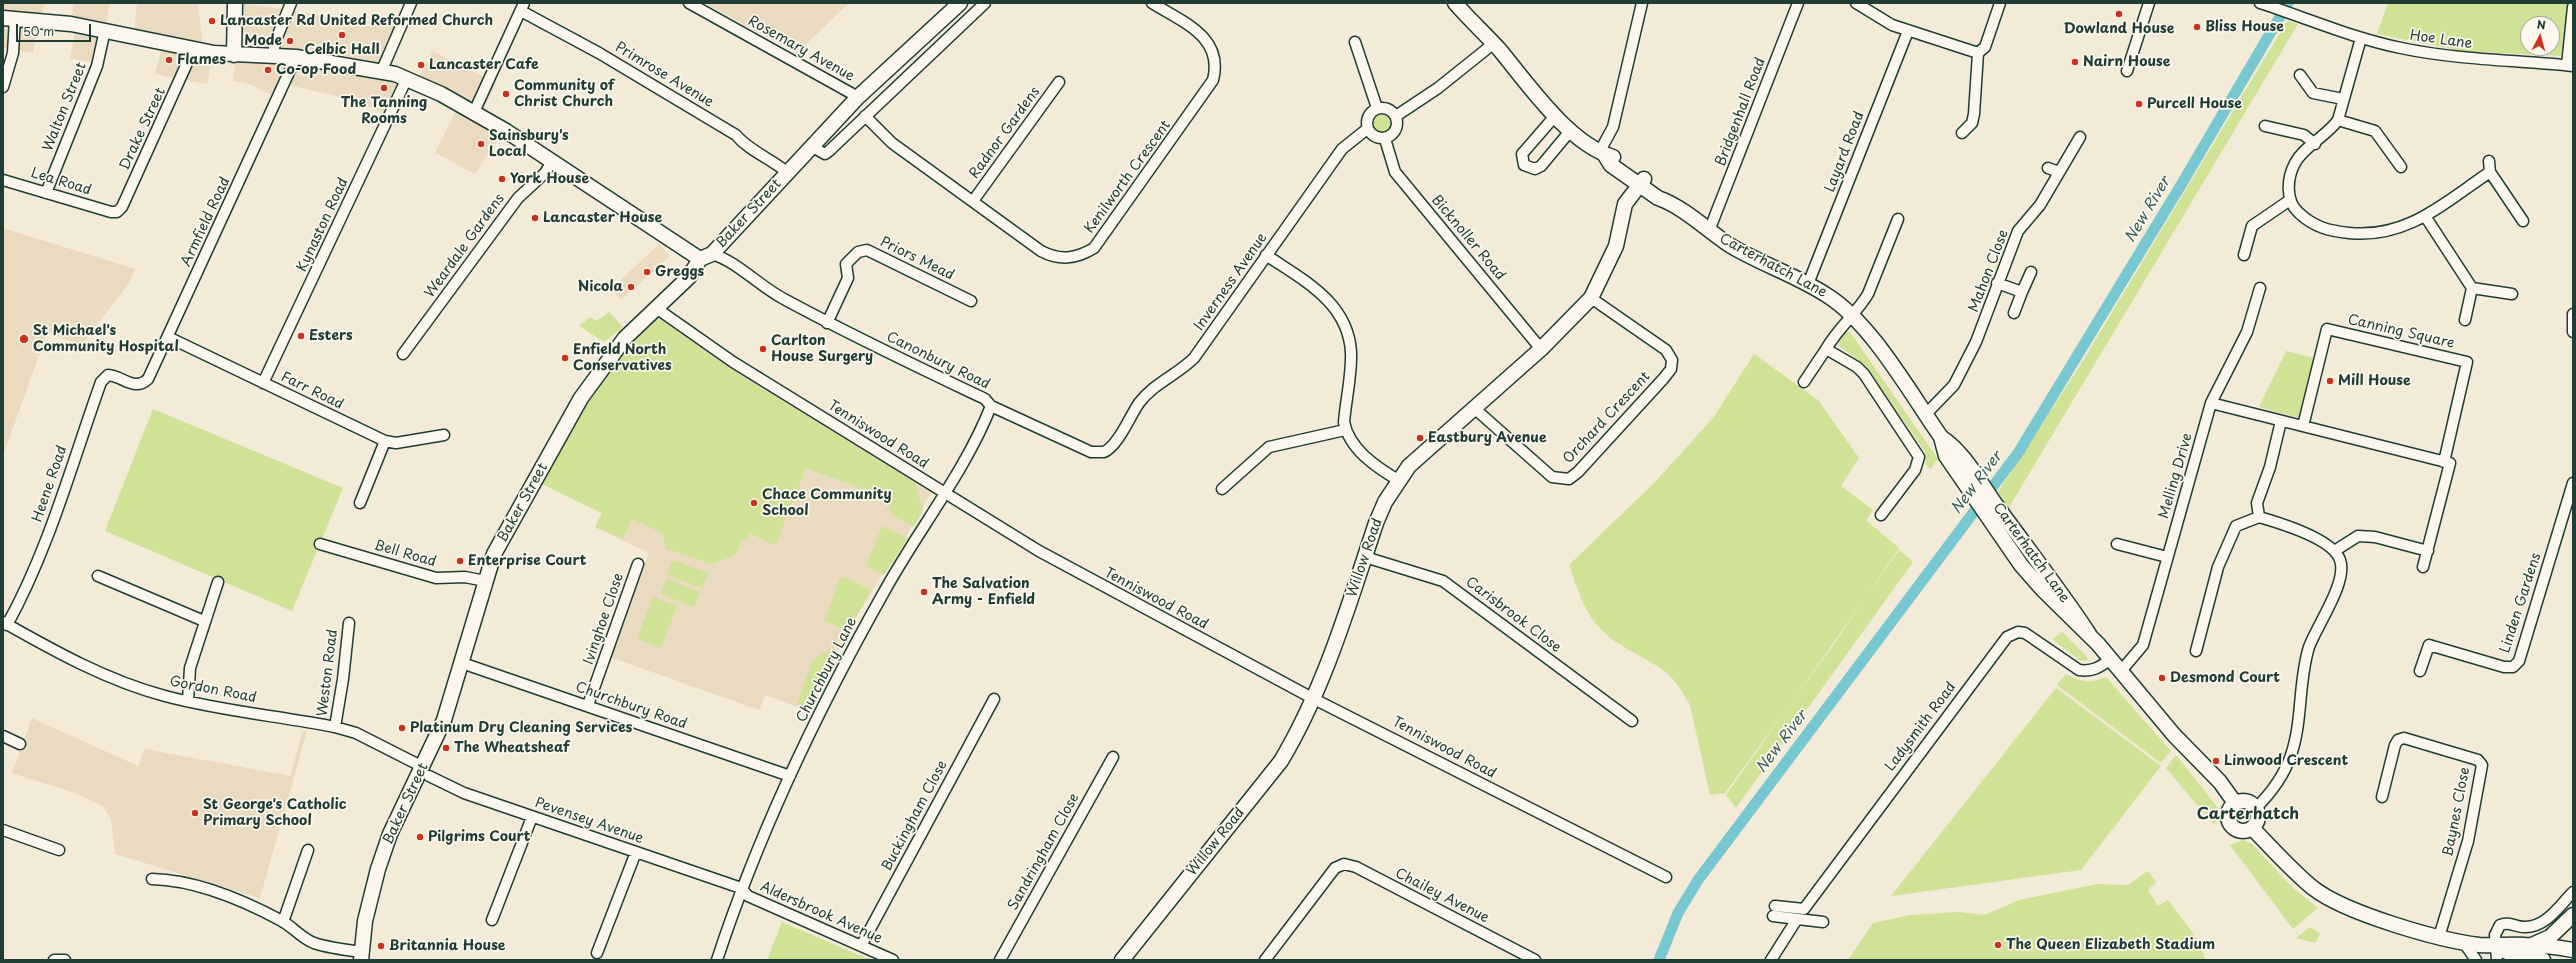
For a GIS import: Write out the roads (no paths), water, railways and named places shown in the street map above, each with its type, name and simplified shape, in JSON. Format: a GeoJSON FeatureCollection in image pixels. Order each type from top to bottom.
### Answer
{"type":"FeatureCollection","features":[{"type":"Feature","properties":{"kind":"street"},"geometry":{"type":"LineString","coordinates":[[234,55],[235,3]]}},
{"type":"Feature","properties":{"kind":"street"},"geometry":{"type":"LineString","coordinates":[[273,56],[275,42],[291,3]]}},
{"type":"Feature","properties":{"kind":"street"},"geometry":{"type":"LineString","coordinates":[[382,70],[411,3]]}},
{"type":"Feature","properties":{"kind":"street","name":"Rosemary Avenue"},"geometry":{"type":"LineString","coordinates":[[689,3],[858,97]]}},
{"type":"Feature","properties":{"kind":"street","name":"Baker Street"},"geometry":{"type":"LineString","coordinates":[[361,956],[365,921],[378,869],[390,834],[426,771],[462,663],[484,581],[494,554],[581,398],[625,338],[689,277],[706,256],[788,173],[811,146],[858,97],[960,3]]}},
{"type":"Feature","properties":{"kind":"street"},"geometry":{"type":"LineString","coordinates":[[811,146],[825,154],[985,3]]}},
{"type":"Feature","properties":{"kind":"street","name":"Kenilworth Crescent"},"geometry":{"type":"LineString","coordinates":[[865,116],[892,143],[1041,251],[1054,257],[1081,256],[1094,248],[1208,90],[1215,72],[1214,52],[1202,36],[1152,3]]}},
{"type":"Feature","properties":{"kind":"street"},"geometry":{"type":"LineString","coordinates":[[1454,3],[1478,25],[1520,77]]}},
{"type":"Feature","properties":{"kind":"street"},"geometry":{"type":"LineString","coordinates":[[1602,153],[1613,127],[1642,3]]}},
{"type":"Feature","properties":{"kind":"street","name":"Bridgenhall Road"},"geometry":{"type":"LineString","coordinates":[[1709,231],[1798,3]]}},
{"type":"Feature","properties":{"kind":"street"},"geometry":{"type":"LineString","coordinates":[[1856,3],[1892,25],[1908,31],[1982,50]]}},
{"type":"Feature","properties":{"kind":"street"},"geometry":{"type":"LineString","coordinates":[[1962,133],[1972,123],[1982,50],[2000,3]]}},
{"type":"Feature","properties":{"kind":"street"},"geometry":{"type":"LineString","coordinates":[[2127,71],[2149,3]]}},
{"type":"Feature","properties":{"kind":"street","name":"Hoe Lane"},"geometry":{"type":"LineString","coordinates":[[2260,3],[2361,38],[2438,54],[2570,66]]}},
{"type":"Feature","properties":{"kind":"street"},"geometry":{"type":"LineString","coordinates":[[474,112],[522,7]]}},
{"type":"Feature","properties":{"kind":"street","name":"Primrose Avenue"},"geometry":{"type":"LineString","coordinates":[[522,7],[736,135],[742,142],[775,162],[788,173]]}},
{"type":"Feature","properties":{"kind":"street"},"geometry":{"type":"LineString","coordinates":[[2570,66],[2573,7]]}},
{"type":"Feature","properties":{"kind":"street"},"geometry":{"type":"LineString","coordinates":[[1466,15],[1470,28],[1508,71],[1520,77]]}},
{"type":"Feature","properties":{"kind":"street"},"geometry":{"type":"LineString","coordinates":[[3,87],[13,53],[9,18],[105,30],[193,50],[234,55],[296,57],[382,70],[407,78],[474,112],[706,256]]}},
{"type":"Feature","properties":{"kind":"street","name":"Walton Street"},"geometry":{"type":"LineString","coordinates":[[46,193],[97,66],[105,30]]}},
{"type":"Feature","properties":{"kind":"street","name":"Layard Road"},"geometry":{"type":"LineString","coordinates":[[1808,284],[1908,31]]}},
{"type":"Feature","properties":{"kind":"street"},"geometry":{"type":"LineString","coordinates":[[2361,38],[2338,120],[2296,161],[2289,177],[2290,200],[2297,212],[2312,224],[2331,231],[2365,235],[2398,230],[2425,216],[2490,172]]}},
{"type":"Feature","properties":{"kind":"street"},"geometry":{"type":"LineString","coordinates":[[1355,42],[1377,108],[1396,116]]}},
{"type":"Feature","properties":{"kind":"street"},"geometry":{"type":"LineString","coordinates":[[1396,116],[1438,88],[1488,48]]}},
{"type":"Feature","properties":{"kind":"street","name":"Drake Street"},"geometry":{"type":"LineString","coordinates":[[111,212],[117,212],[122,207],[193,50]]}},
{"type":"Feature","properties":{"kind":"street","name":"Armfield Road"},"geometry":{"type":"LineString","coordinates":[[130,384],[142,384],[148,379],[296,57]]}},
{"type":"Feature","properties":{"kind":"street"},"geometry":{"type":"LineString","coordinates":[[2300,76],[2313,93],[2343,99]]}},
{"type":"Feature","properties":{"kind":"street","name":"Carterhatch Lane"},"geometry":{"type":"LineString","coordinates":[[1520,77],[1554,116],[1602,153],[1615,158],[1658,198],[1666,201],[1709,231],[1756,260],[1808,284],[1829,296],[1863,326],[1941,437],[1957,448],[1975,486],[1992,510],[2054,582],[2089,634],[2174,735],[2220,782],[2236,803]]}},
{"type":"Feature","properties":{"kind":"street","name":"Kynaston Road"},"geometry":{"type":"LineString","coordinates":[[263,383],[407,78]]}},
{"type":"Feature","properties":{"kind":"street","name":"Radnor Gardens"},"geometry":{"type":"LineString","coordinates":[[973,201],[1059,82]]}},
{"type":"Feature","properties":{"kind":"street","name":"Inverness Avenue"},"geometry":{"type":"LineString","coordinates":[[1113,445],[1145,397],[1161,383],[1182,370],[1194,358],[1266,254],[1342,149],[1367,129],[1367,123],[1377,108]]}},
{"type":"Feature","properties":{"kind":"street"},"geometry":{"type":"LineString","coordinates":[[1367,129],[1370,134],[1385,139],[1396,124],[1396,116]]}},
{"type":"Feature","properties":{"kind":"street"},"geometry":{"type":"LineString","coordinates":[[1554,116],[1522,154],[1524,165],[1535,170],[1541,166],[1571,130]]}},
{"type":"Feature","properties":{"kind":"street"},"geometry":{"type":"LineString","coordinates":[[2338,120],[2375,131],[2401,167]]}},
{"type":"Feature","properties":{"kind":"street"},"geometry":{"type":"LineString","coordinates":[[2265,126],[2304,135],[2315,144]]}},
{"type":"Feature","properties":{"kind":"street","name":"Mahon Close"},"geometry":{"type":"LineString","coordinates":[[1925,415],[1954,385],[1976,342],[1997,282],[2018,231],[2040,205],[2080,137]]}},
{"type":"Feature","properties":{"kind":"street","name":"Bicknoller Road"},"geometry":{"type":"LineString","coordinates":[[1385,139],[1395,172],[1541,349]]}},
{"type":"Feature","properties":{"kind":"street","name":"Weardale Gardens"},"geometry":{"type":"LineString","coordinates":[[403,354],[518,198],[544,173],[553,160]]}},
{"type":"Feature","properties":{"kind":"street"},"geometry":{"type":"LineString","coordinates":[[2489,161],[2490,172],[2523,221]]}},
{"type":"Feature","properties":{"kind":"street"},"geometry":{"type":"LineString","coordinates":[[2048,168],[2059,172]]}},
{"type":"Feature","properties":{"kind":"street","name":"Lea Road"},"geometry":{"type":"LineString","coordinates":[[3,180],[111,212]]}},
{"type":"Feature","properties":{"kind":"street","name":"Willow Road"},"geometry":{"type":"LineString","coordinates":[[1122,960],[1281,762],[1314,699],[1332,654],[1385,502],[1398,480],[1417,458],[1541,349],[1591,298],[1616,246],[1625,204],[1642,182]]}},
{"type":"Feature","properties":{"kind":"street"},"geometry":{"type":"LineString","coordinates":[[2244,255],[2252,226],[2290,200]]}},
{"type":"Feature","properties":{"kind":"street"},"geometry":{"type":"LineString","coordinates":[[2425,216],[2472,288],[2465,320]]}},
{"type":"Feature","properties":{"kind":"street"},"geometry":{"type":"LineString","coordinates":[[1804,382],[1850,314],[1868,294],[1898,219]]}},
{"type":"Feature","properties":{"kind":"street","name":"Priors Mead"},"geometry":{"type":"LineString","coordinates":[[827,323],[848,278],[846,264],[850,258],[862,251],[867,250],[971,301]]}},
{"type":"Feature","properties":{"kind":"street"},"geometry":{"type":"LineString","coordinates":[[1266,254],[1319,291],[1336,307],[1345,324],[1351,352],[1344,422],[1345,430],[1367,460],[1398,480]]}},
{"type":"Feature","properties":{"kind":"street","name":"Canonbury Road"},"geometry":{"type":"LineString","coordinates":[[706,256],[728,260],[765,289],[827,323],[1091,452],[1104,452],[1113,445]]}},
{"type":"Feature","properties":{"kind":"street"},"geometry":{"type":"LineString","coordinates":[[2014,312],[2031,272]]}},
{"type":"Feature","properties":{"kind":"street"},"geometry":{"type":"LineString","coordinates":[[1997,282],[2022,292]]}},
{"type":"Feature","properties":{"kind":"street","name":"Melling Drive"},"geometry":{"type":"LineString","coordinates":[[2121,671],[2143,645],[2211,403],[2247,332],[2260,288]]}},
{"type":"Feature","properties":{"kind":"street"},"geometry":{"type":"LineString","coordinates":[[2472,288],[2512,294]]}},
{"type":"Feature","properties":{"kind":"street","name":"Orchard Crescent"},"geometry":{"type":"LineString","coordinates":[[1474,408],[1488,423],[1552,477],[1569,479],[1578,472],[1664,378],[1671,369],[1672,360],[1666,350],[1591,298]]}},
{"type":"Feature","properties":{"kind":"street","name":"Tenniswood Road"},"geometry":{"type":"LineString","coordinates":[[656,308],[733,362],[1039,551],[1314,699],[1666,877]]}},
{"type":"Feature","properties":{"kind":"street"},"geometry":{"type":"LineString","coordinates":[[2573,314],[2573,332]]}},
{"type":"Feature","properties":{"kind":"street","name":"Canning Square"},"geometry":{"type":"LineString","coordinates":[[2303,426],[2327,329],[2467,362],[2444,462],[2450,464],[2428,551]]}},
{"type":"Feature","properties":{"kind":"street","name":"Farr Road"},"geometry":{"type":"LineString","coordinates":[[168,337],[385,441]]}},
{"type":"Feature","properties":{"kind":"street"},"geometry":{"type":"LineString","coordinates":[[1826,349],[1857,367],[1864,374],[1920,458],[1915,470],[1880,515]]}},
{"type":"Feature","properties":{"kind":"street","name":"Heene Road"},"geometry":{"type":"LineString","coordinates":[[5,624],[26,590],[41,553],[101,382],[108,375],[116,376],[130,384]]}},
{"type":"Feature","properties":{"kind":"street","name":"Churchbury Lane"},"geometry":{"type":"LineString","coordinates":[[717,960],[741,888],[790,776],[884,592],[944,493],[988,403]]}},
{"type":"Feature","properties":{"kind":"street"},"geometry":{"type":"LineString","coordinates":[[2211,403],[2444,462]]}},
{"type":"Feature","properties":{"kind":"street"},"geometry":{"type":"LineString","coordinates":[[2259,517],[2257,503],[2270,467],[2281,421]]}},
{"type":"Feature","properties":{"kind":"street"},"geometry":{"type":"LineString","coordinates":[[1222,489],[1269,448],[1345,430]]}},
{"type":"Feature","properties":{"kind":"street"},"geometry":{"type":"LineString","coordinates":[[360,503],[385,441],[396,443],[444,435]]}},
{"type":"Feature","properties":{"kind":"street","name":"Linden Gardens"},"geometry":{"type":"LineString","coordinates":[[2420,671],[2429,645],[2504,667],[2512,668],[2519,661],[2571,497],[2573,483]]}},
{"type":"Feature","properties":{"kind":"street"},"geometry":{"type":"LineString","coordinates":[[2196,651],[2218,567],[2236,526],[2259,517],[2326,543],[2336,550],[2341,560],[2341,575],[2309,648],[2298,726],[2291,756],[2275,788],[2256,808]]}},
{"type":"Feature","properties":{"kind":"street"},"geometry":{"type":"LineString","coordinates":[[2336,550],[2358,536],[2375,537],[2428,551],[2424,567]]}},
{"type":"Feature","properties":{"kind":"street","name":"Bell Road"},"geometry":{"type":"LineString","coordinates":[[320,544],[436,578],[465,577],[484,581]]}},
{"type":"Feature","properties":{"kind":"street"},"geometry":{"type":"LineString","coordinates":[[2117,544],[2167,557]]}},
{"type":"Feature","properties":{"kind":"street","name":"Carisbrook Close"},"geometry":{"type":"LineString","coordinates":[[1365,557],[1443,581],[1632,721]]}},
{"type":"Feature","properties":{"kind":"street","name":"Ivinghoe Close"},"geometry":{"type":"LineString","coordinates":[[588,705],[638,564]]}},
{"type":"Feature","properties":{"kind":"street"},"geometry":{"type":"LineString","coordinates":[[98,576],[204,621]]}},
{"type":"Feature","properties":{"kind":"street"},"geometry":{"type":"LineString","coordinates":[[188,701],[190,668],[204,621],[218,582]]}},
{"type":"Feature","properties":{"kind":"street","name":"Weston Road"},"geometry":{"type":"LineString","coordinates":[[336,727],[349,623]]}},
{"type":"Feature","properties":{"kind":"street","name":"Gordon Road"},"geometry":{"type":"LineString","coordinates":[[5,624],[75,661],[149,691],[188,701],[336,727],[356,733],[426,771]]}},
{"type":"Feature","properties":{"kind":"street","name":"Ladysmith Road"},"geometry":{"type":"LineString","coordinates":[[1775,906],[1804,909],[2007,637],[2018,632],[2025,633],[2083,671],[2096,669],[2111,659]]}},
{"type":"Feature","properties":{"kind":"street","name":"Churchbury Road"},"geometry":{"type":"LineString","coordinates":[[462,663],[588,705],[790,776]]}},
{"type":"Feature","properties":{"kind":"street","name":"Buckingham Close"},"geometry":{"type":"LineString","coordinates":[[861,946],[994,699]]}},
{"type":"Feature","properties":{"kind":"street"},"geometry":{"type":"LineString","coordinates":[[3,736],[20,744]]}},
{"type":"Feature","properties":{"kind":"street","name":"Baynes Close"},"geometry":{"type":"LineString","coordinates":[[2382,796],[2395,745],[2398,740],[2404,738],[2478,760],[2482,765],[2468,841],[2439,937]]}},
{"type":"Feature","properties":{"kind":"street","name":"Sandringham Close"},"geometry":{"type":"LineString","coordinates":[[1000,960],[1113,757]]}},
{"type":"Feature","properties":{"kind":"street","name":"Pevensey Avenue"},"geometry":{"type":"LineString","coordinates":[[426,771],[464,793],[741,888]]}},
{"type":"Feature","properties":{"kind":"street"},"geometry":{"type":"LineString","coordinates":[[2246,801],[2256,808],[2258,817],[2252,828],[2242,831],[2231,825],[2228,815],[2236,803],[2246,801]]}},
{"type":"Feature","properties":{"kind":"street"},"geometry":{"type":"LineString","coordinates":[[492,920],[532,817]]}},
{"type":"Feature","properties":{"kind":"street"},"geometry":{"type":"LineString","coordinates":[[2252,828],[2314,888],[2348,907],[2381,920],[2439,937],[2464,942],[2497,953],[2511,954],[2539,960]]}},
{"type":"Feature","properties":{"kind":"street"},"geometry":{"type":"LineString","coordinates":[[3,830],[59,850]]}},
{"type":"Feature","properties":{"kind":"street"},"geometry":{"type":"LineString","coordinates":[[283,922],[308,850]]}},
{"type":"Feature","properties":{"kind":"street"},"geometry":{"type":"LineString","coordinates":[[597,953],[636,852]]}},
{"type":"Feature","properties":{"kind":"street","name":"Chailey Avenue"},"geometry":{"type":"LineString","coordinates":[[1265,960],[1335,868],[1344,864],[1356,866],[1535,960]]}},
{"type":"Feature","properties":{"kind":"street"},"geometry":{"type":"LineString","coordinates":[[152,879],[171,879],[212,890],[283,922],[296,933],[314,943],[361,956]]}},
{"type":"Feature","properties":{"kind":"street","name":"Aldersbrook Avenue"},"geometry":{"type":"LineString","coordinates":[[741,888],[748,896],[893,960]]}},
{"type":"Feature","properties":{"kind":"street"},"geometry":{"type":"LineString","coordinates":[[2497,953],[2495,935],[2500,925],[2506,923],[2527,927],[2539,925],[2573,892]]}},
{"type":"Feature","properties":{"kind":"street"},"geometry":{"type":"LineString","coordinates":[[1773,916],[1822,922]]}},
{"type":"Feature","properties":{"kind":"street"},"geometry":{"type":"LineString","coordinates":[[2497,953],[2531,945],[2550,937],[2573,916]]}},
{"type":"Feature","properties":{"kind":"street"},"geometry":{"type":"LineString","coordinates":[[1771,960],[1797,919]]}},
{"type":"Feature","properties":{"kind":"street"},"geometry":{"type":"LineString","coordinates":[[2464,942],[2476,960]]}},
{"type":"Feature","properties":{"kind":"street"},"geometry":{"type":"LineString","coordinates":[[2531,945],[2573,950]]}},
{"type":"Feature","properties":{"kind":"street"},"geometry":{"type":"LineString","coordinates":[[54,960],[65,960]]}},
{"type":"Feature","properties":{"kind":"waterway","name":"New River"},"geometry":{"type":"LineString","coordinates":[[1659,960],[1678,913],[1698,880],[2018,453],[2181,185],[2288,3]]}},
{"type":"Feature","properties":{"kind":"place","name":"Dowland House"},"geometry":{"type":"Point","coordinates":[2119,14]}},
{"type":"Feature","properties":{"kind":"place","name":"Lancaster Rd United Reformed Church"},"geometry":{"type":"Point","coordinates":[212,21]}},
{"type":"Feature","properties":{"kind":"place","name":"Bliss House"},"geometry":{"type":"Point","coordinates":[2197,27]}},
{"type":"Feature","properties":{"kind":"place","name":"Celbic Hall"},"geometry":{"type":"Point","coordinates":[342,35]}},
{"type":"Feature","properties":{"kind":"place","name":"Mode"},"geometry":{"type":"Point","coordinates":[290,41]}},
{"type":"Feature","properties":{"kind":"place","name":"Flames"},"geometry":{"type":"Point","coordinates":[169,60]}},
{"type":"Feature","properties":{"kind":"place","name":"Nairn House"},"geometry":{"type":"Point","coordinates":[2075,62]}},
{"type":"Feature","properties":{"kind":"place","name":"Lancaster Cafe"},"geometry":{"type":"Point","coordinates":[421,65]}},
{"type":"Feature","properties":{"kind":"place","name":"Co-op Food"},"geometry":{"type":"Point","coordinates":[268,70]}},
{"type":"Feature","properties":{"kind":"place","name":"The Tanning Rooms"},"geometry":{"type":"Point","coordinates":[384,88]}},
{"type":"Feature","properties":{"kind":"place","name":"Community of Christ Church"},"geometry":{"type":"Point","coordinates":[506,94]}},
{"type":"Feature","properties":{"kind":"place","name":"Purcell House"},"geometry":{"type":"Point","coordinates":[2139,104]}},
{"type":"Feature","properties":{"kind":"place","name":"Sainsbury's Local"},"geometry":{"type":"Point","coordinates":[481,144]}},
{"type":"Feature","properties":{"kind":"place","name":"York House"},"geometry":{"type":"Point","coordinates":[502,179]}},
{"type":"Feature","properties":{"kind":"place","name":"Lancaster House"},"geometry":{"type":"Point","coordinates":[535,218]}},
{"type":"Feature","properties":{"kind":"place","name":"Greggs"},"geometry":{"type":"Point","coordinates":[647,272]}},
{"type":"Feature","properties":{"kind":"place","name":"Nicola"},"geometry":{"type":"Point","coordinates":[631,287]}},
{"type":"Feature","properties":{"kind":"place","name":"Esters"},"geometry":{"type":"Point","coordinates":[301,336]}},
{"type":"Feature","properties":{"kind":"place","name":"St Michael's Community Hospital"},"geometry":{"type":"Point","coordinates":[24,339]}},
{"type":"Feature","properties":{"kind":"place","name":"Carlton House Surgery"},"geometry":{"type":"Point","coordinates":[763,349]}},
{"type":"Feature","properties":{"kind":"place","name":"Enfield North Conservatives"},"geometry":{"type":"Point","coordinates":[565,358]}},
{"type":"Feature","properties":{"kind":"place","name":"Mill House"},"geometry":{"type":"Point","coordinates":[2330,381]}},
{"type":"Feature","properties":{"kind":"place","name":"Eastbury Avenue"},"geometry":{"type":"Point","coordinates":[1420,438]}},
{"type":"Feature","properties":{"kind":"place","name":"Chace Community School"},"geometry":{"type":"Point","coordinates":[754,503]}},
{"type":"Feature","properties":{"kind":"place","name":"Enterprise Court"},"geometry":{"type":"Point","coordinates":[460,561]}},
{"type":"Feature","properties":{"kind":"place","name":"The Salvation Army - Enfield"},"geometry":{"type":"Point","coordinates":[924,592]}},
{"type":"Feature","properties":{"kind":"place","name":"Desmond Court"},"geometry":{"type":"Point","coordinates":[2162,678]}},
{"type":"Feature","properties":{"kind":"place","name":"Platinum Dry Cleaning Services"},"geometry":{"type":"Point","coordinates":[402,728]}},
{"type":"Feature","properties":{"kind":"place","name":"The Wheatsheaf"},"geometry":{"type":"Point","coordinates":[446,748]}},
{"type":"Feature","properties":{"kind":"place","name":"Linwood Crescent"},"geometry":{"type":"Point","coordinates":[2216,761]}},
{"type":"Feature","properties":{"kind":"place","name":"St George's Catholic Primary School"},"geometry":{"type":"Point","coordinates":[195,813]}},
{"type":"Feature","properties":{"kind":"place","name":"Pilgrims Court"},"geometry":{"type":"Point","coordinates":[420,837]}},
{"type":"Feature","properties":{"kind":"place","name":"The Queen Elizabeth Stadium"},"geometry":{"type":"Point","coordinates":[1998,945]}},
{"type":"Feature","properties":{"kind":"place","name":"Britannia House"},"geometry":{"type":"Point","coordinates":[381,946]}},
{"type":"Feature","properties":{"kind":"district","name":"Carterhatch"},"geometry":{"type":"Point","coordinates":[2248,815]}}]}
